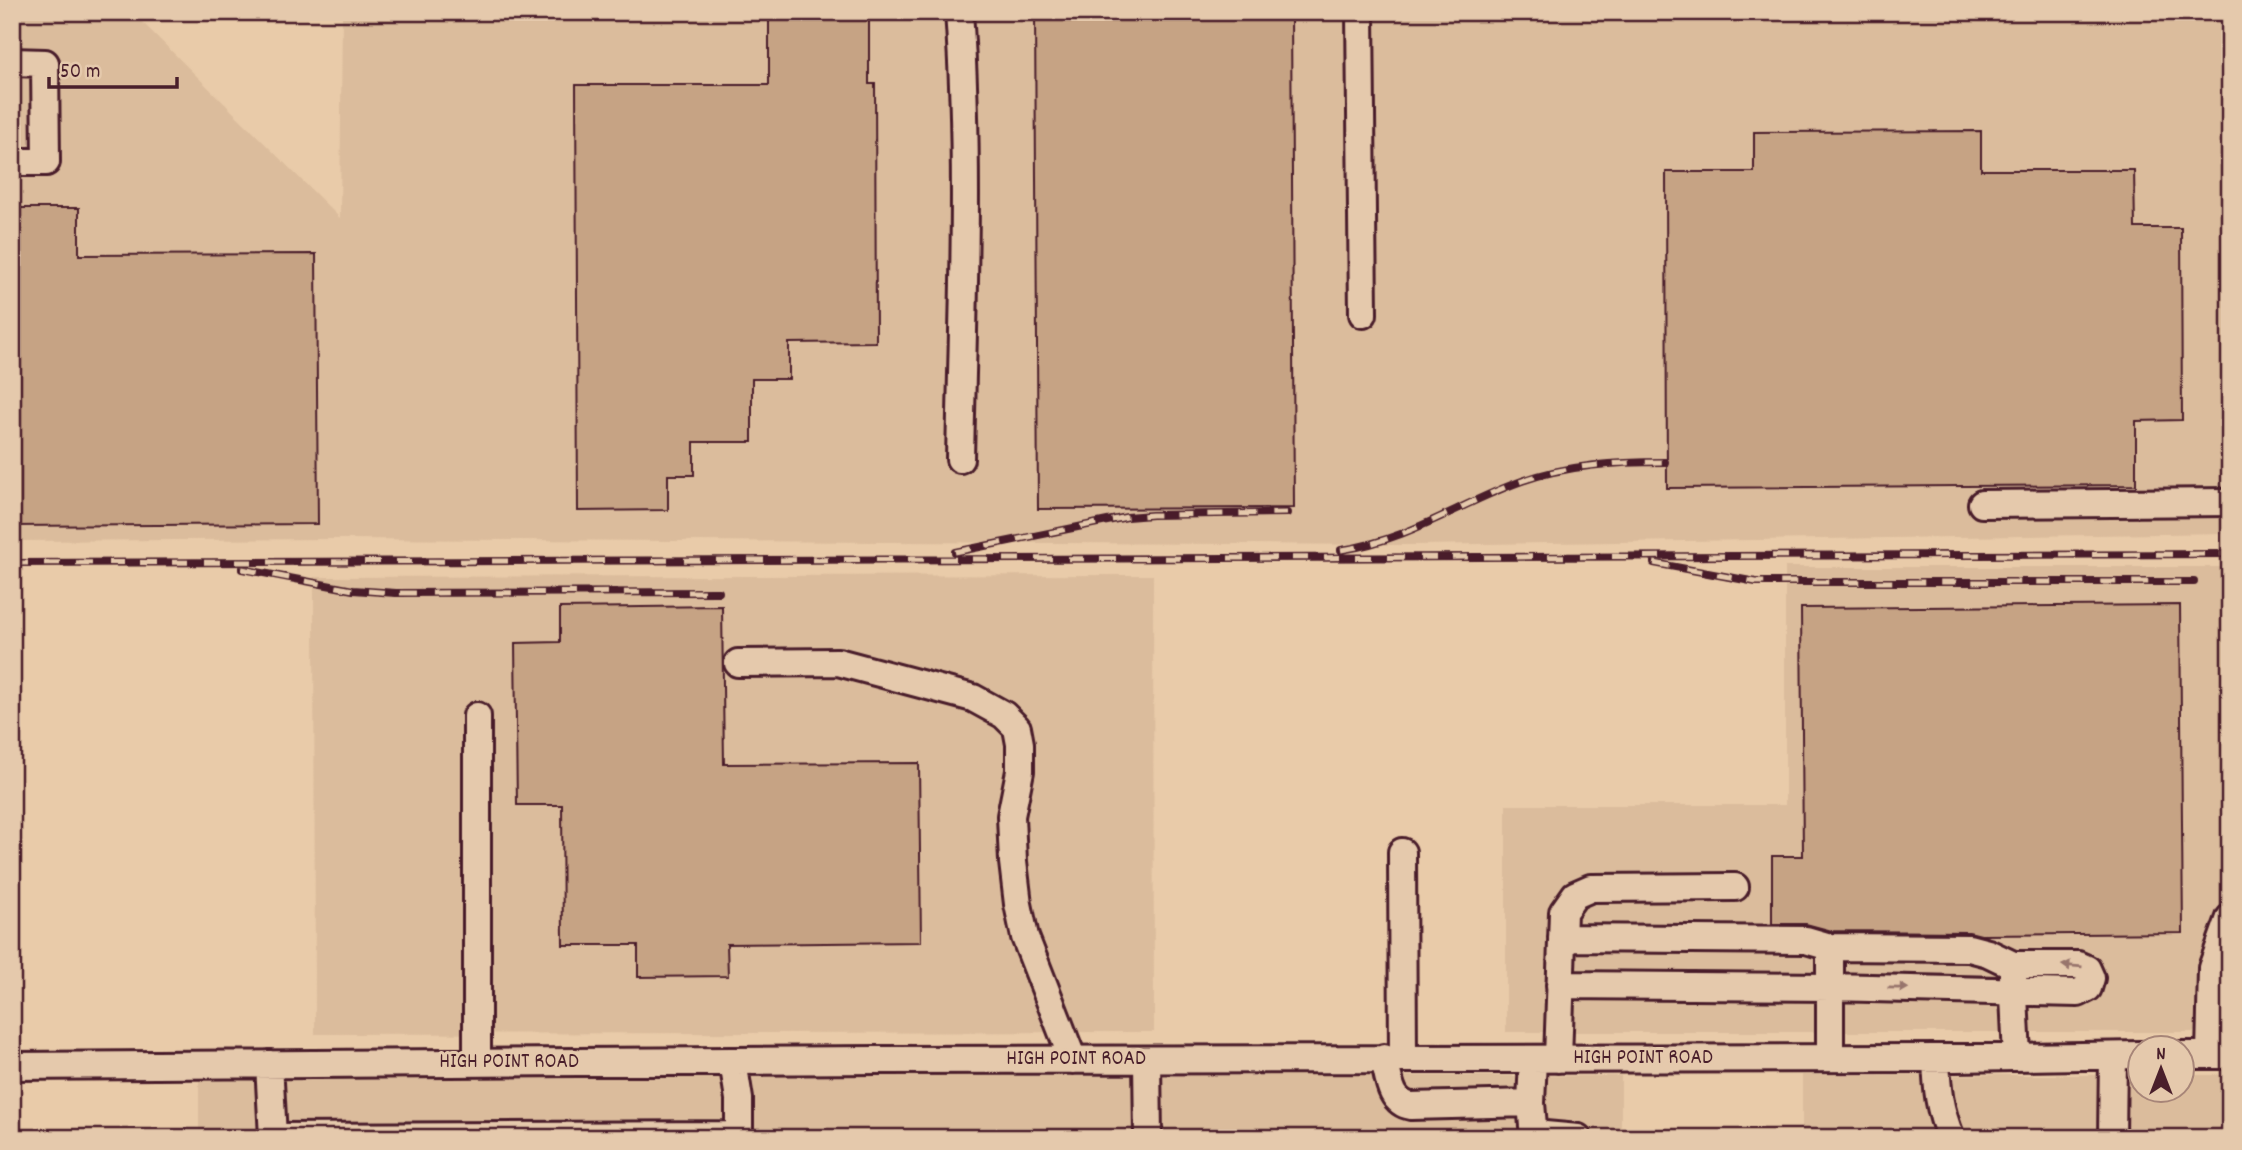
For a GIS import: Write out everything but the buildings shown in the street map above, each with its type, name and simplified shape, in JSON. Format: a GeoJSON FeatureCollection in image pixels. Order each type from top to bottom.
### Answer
{"type":"FeatureCollection","features":[{"type":"Feature","properties":{"kind":"street"},"geometry":{"type":"LineString","coordinates":[[959,12],[965,90],[966,182],[960,459]]}},
{"type":"Feature","properties":{"kind":"street"},"geometry":{"type":"LineString","coordinates":[[1360,12],[1363,314]]}},
{"type":"Feature","properties":{"kind":"street"},"geometry":{"type":"LineString","coordinates":[[12,62],[45,63],[46,162],[12,162]]}},
{"type":"Feature","properties":{"kind":"street"},"geometry":{"type":"LineString","coordinates":[[1982,504],[2230,502]]}},
{"type":"Feature","properties":{"kind":"street"},"geometry":{"type":"LineString","coordinates":[[738,663],[838,662],[973,698],[1004,715],[1017,727],[1020,771],[1012,816],[1013,862],[1018,904],[1025,937],[1073,1060]]}},
{"type":"Feature","properties":{"kind":"street"},"geometry":{"type":"LineString","coordinates":[[477,716],[477,1063]]}},
{"type":"Feature","properties":{"kind":"street"},"geometry":{"type":"LineString","coordinates":[[1402,852],[1393,1058],[1395,1099],[1402,1105],[1411,1106],[1531,1103]]}},
{"type":"Feature","properties":{"kind":"street"},"geometry":{"type":"LineString","coordinates":[[1578,1138],[1534,1136],[1531,1103],[1545,1059],[1560,985],[1563,912],[1575,895],[1591,888],[1735,887]]}},
{"type":"Feature","properties":{"kind":"street"},"geometry":{"type":"LineString","coordinates":[[2196,1055],[2220,1055],[2212,968],[2230,918]]}},
{"type":"Feature","properties":{"kind":"street"},"geometry":{"type":"LineString","coordinates":[[1562,938],[1806,940],[1830,947],[1969,948],[1988,953],[2013,978],[2017,1057]]}},
{"type":"Feature","properties":{"kind":"street"},"geometry":{"type":"LineString","coordinates":[[1830,947],[1830,1058]]}},
{"type":"Feature","properties":{"kind":"street"},"geometry":{"type":"LineString","coordinates":[[1560,985],[1830,986],[2013,978]]}},
{"type":"Feature","properties":{"kind":"street"},"geometry":{"type":"LineString","coordinates":[[2112,1138],[2113,1056]]}},
{"type":"Feature","properties":{"kind":"street","name":"HIGH POINT ROAD"},"geometry":{"type":"LineString","coordinates":[[12,1066],[2126,1056]]}},
{"type":"Feature","properties":{"kind":"street"},"geometry":{"type":"LineString","coordinates":[[1936,1058],[1937,1094],[1941,1114],[1951,1138]]}},
{"type":"Feature","properties":{"kind":"street"},"geometry":{"type":"LineString","coordinates":[[1147,1060],[1148,1138]]}},
{"type":"Feature","properties":{"kind":"street"},"geometry":{"type":"LineString","coordinates":[[269,1064],[273,1137],[739,1135],[739,1099],[733,1061]]}},
{"type":"Feature","properties":{"kind":"shaded area"},"geometry":{"type":"Polygon","coordinates":[[[12,12],[132,12],[340,218],[342,12],[2230,12],[2230,533],[1413,545],[339,539],[12,541],[12,12]]]}},
{"type":"Feature","properties":{"kind":"shaded area"},"geometry":{"type":"Polygon","coordinates":[[[1785,567],[2230,567],[2230,1032],[1506,1032],[1506,805],[1785,805],[1785,567]]]}},
{"type":"Feature","properties":{"kind":"shaded area"},"geometry":{"type":"Polygon","coordinates":[[[1153,575],[1154,1032],[315,1034],[314,577],[1153,575]]]}},
{"type":"Feature","properties":{"kind":"shaded area"},"geometry":{"type":"Polygon","coordinates":[[[1802,1075],[2126,1075],[2126,1104],[2196,1104],[2196,1075],[2230,1075],[2230,1138],[1802,1138],[1802,1075]]]}},
{"type":"Feature","properties":{"kind":"shaded area"},"geometry":{"type":"Polygon","coordinates":[[[1621,1076],[1621,1138],[199,1138],[199,1078],[1621,1076]]]}},
{"type":"Feature","properties":{"kind":"railway"},"geometry":{"type":"LineString","coordinates":[[1341,550],[1412,530],[1499,490],[1557,471],[1665,462]]}},
{"type":"Feature","properties":{"kind":"railway"},"geometry":{"type":"LineString","coordinates":[[955,552],[1127,517],[1287,513]]}},
{"type":"Feature","properties":{"kind":"railway"},"geometry":{"type":"LineString","coordinates":[[12,563],[2230,554]]}},
{"type":"Feature","properties":{"kind":"railway"},"geometry":{"type":"LineString","coordinates":[[1654,563],[1756,582],[2194,582]]}},
{"type":"Feature","properties":{"kind":"railway"},"geometry":{"type":"LineString","coordinates":[[242,569],[353,590],[396,593],[719,592]]}}]}
